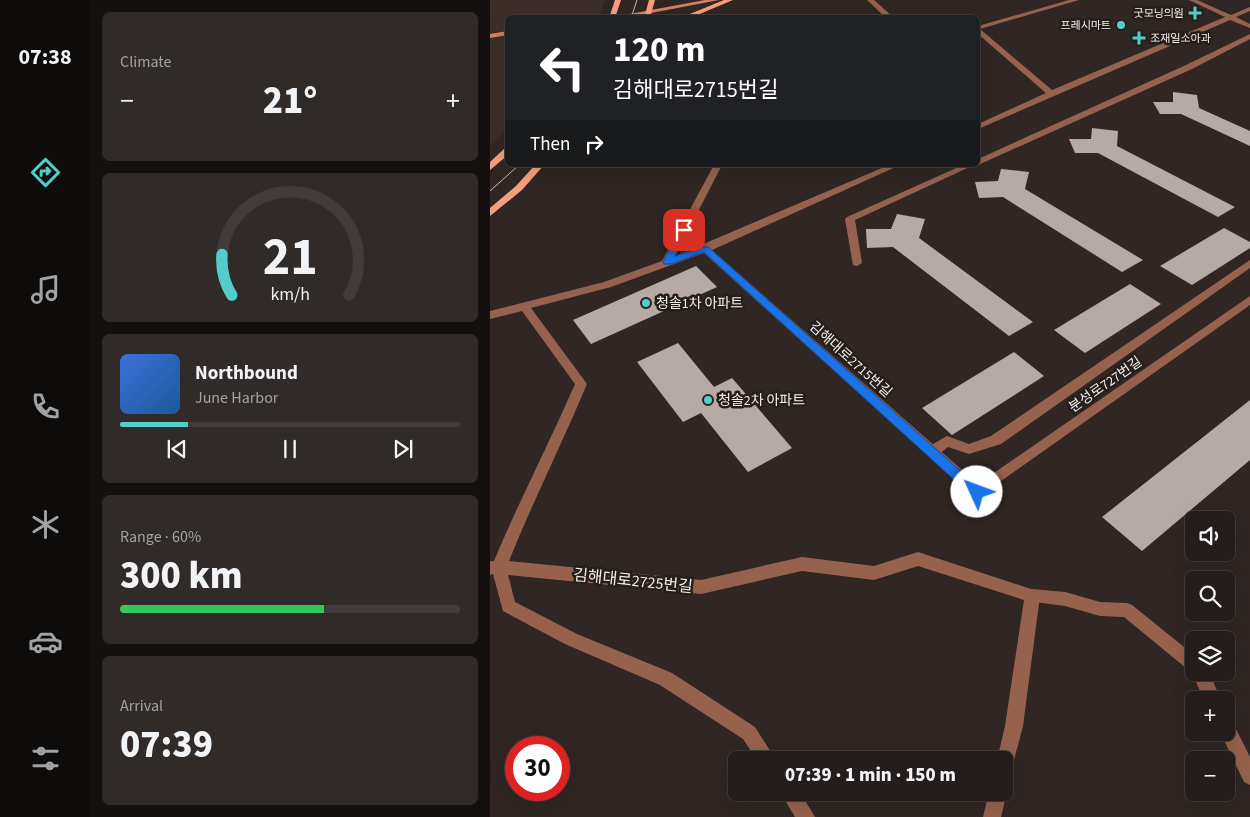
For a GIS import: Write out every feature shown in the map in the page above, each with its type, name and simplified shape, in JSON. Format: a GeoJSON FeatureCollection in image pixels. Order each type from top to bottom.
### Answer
{"type":"FeatureCollection","features":[{"type":"Feature","properties":{"kind":"main road"},"geometry":{"type":"LineString","coordinates":[[613,15],[618,0]]}},
{"type":"Feature","properties":{"kind":"main road"},"geometry":{"type":"LineString","coordinates":[[652,0],[648,15],[716,0]]}},
{"type":"Feature","properties":{"kind":"main road"},"geometry":{"type":"LineString","coordinates":[[691,15],[730,0]]}},
{"type":"Feature","properties":{"kind":"main road"},"geometry":{"type":"LineString","coordinates":[[490,36],[505,34]]}},
{"type":"Feature","properties":{"kind":"main road"},"geometry":{"type":"LineString","coordinates":[[490,167],[505,153]]}},
{"type":"Feature","properties":{"kind":"main road"},"geometry":{"type":"LineString","coordinates":[[490,213],[519,188],[538,167]]}},
{"type":"Feature","properties":{"kind":"street"},"geometry":{"type":"LineString","coordinates":[[870,0],[888,15]]}},
{"type":"Feature","properties":{"kind":"street"},"geometry":{"type":"LineString","coordinates":[[980,29],[1076,0]]}},
{"type":"Feature","properties":{"kind":"street"},"geometry":{"type":"LineString","coordinates":[[1192,0],[1250,26]]}},
{"type":"Feature","properties":{"kind":"street"},"geometry":{"type":"LineString","coordinates":[[980,126],[1052,93],[1250,9]]}},
{"type":"Feature","properties":{"kind":"street"},"geometry":{"type":"LineString","coordinates":[[980,32],[1052,93]]}},
{"type":"Feature","properties":{"kind":"street"},"geometry":{"type":"LineString","coordinates":[[980,161],[1189,67],[1250,36]]}},
{"type":"Feature","properties":{"kind":"street"},"geometry":{"type":"LineString","coordinates":[[668,262],[717,167]]}},
{"type":"Feature","properties":{"kind":"street"},"geometry":{"type":"LineString","coordinates":[[490,315],[607,285],[705,249],[891,167]]}},
{"type":"Feature","properties":{"kind":"street"},"geometry":{"type":"LineString","coordinates":[[857,263],[850,218],[965,167]]}},
{"type":"Feature","properties":{"kind":"street","name":"김해대로2715번길"},"geometry":{"type":"LineString","coordinates":[[705,249],[977,492]]}},
{"type":"Feature","properties":{"kind":"street"},"geometry":{"type":"LineString","coordinates":[[933,451],[947,441],[969,449],[996,440],[1250,263]]}},
{"type":"Feature","properties":{"kind":"street","name":"분성로727번길"},"geometry":{"type":"LineString","coordinates":[[977,492],[1250,300]]}},
{"type":"Feature","properties":{"kind":"street"},"geometry":{"type":"LineString","coordinates":[[524,306],[581,384],[494,567],[508,606],[571,639],[666,679],[749,733],[761,751]]}},
{"type":"Feature","properties":{"kind":"street","name":"김해대로2725번길"},"geometry":{"type":"LineString","coordinates":[[494,567],[701,587],[802,564],[874,573],[918,560],[1032,596],[1065,599],[1100,609],[1127,610],[1185,658]]}},
{"type":"Feature","properties":{"kind":"street"},"geometry":{"type":"LineString","coordinates":[[1008,751],[1014,726],[1032,596]]}},
{"type":"Feature","properties":{"kind":"street"},"geometry":{"type":"LineString","coordinates":[[1233,741],[1250,776]]}},
{"type":"Feature","properties":{"kind":"street"},"geometry":{"type":"LineString","coordinates":[[795,801],[806,817]]}},
{"type":"Feature","properties":{"kind":"street"},"geometry":{"type":"LineString","coordinates":[[992,817],[996,801]]}},
{"type":"Feature","properties":{"kind":"shaded area"},"geometry":{"type":"Polygon","coordinates":[[[490,0],[605,0],[600,15],[505,15],[505,131],[490,147],[490,0]]]}},
{"type":"Feature","properties":{"kind":"building"},"geometry":{"type":"Polygon","coordinates":[[[1173,92],[1197,95],[1199,108],[1250,131],[1250,146],[1181,114],[1160,114],[1153,102],[1173,102],[1173,92]]]}},
{"type":"Feature","properties":{"kind":"building"},"geometry":{"type":"Polygon","coordinates":[[[1092,128],[1118,131],[1117,146],[1235,207],[1218,217],[1098,153],[1075,153],[1069,139],[1091,139],[1092,128]]]}},
{"type":"Feature","properties":{"kind":"building"},"geometry":{"type":"Polygon","coordinates":[[[1001,169],[1029,172],[1025,189],[1143,260],[1122,272],[1003,197],[979,198],[975,182],[998,181],[1001,169]]]}},
{"type":"Feature","properties":{"kind":"building"},"geometry":{"type":"Polygon","coordinates":[[[897,214],[925,219],[919,238],[1033,322],[1009,336],[893,247],[867,248],[866,229],[891,229],[897,214]]]}},
{"type":"Feature","properties":{"kind":"building"},"geometry":{"type":"Polygon","coordinates":[[[1224,228],[1250,242],[1250,248],[1192,285],[1160,266],[1224,228]]]}},
{"type":"Feature","properties":{"kind":"building","name":"청솔1차 아파트"},"geometry":{"type":"Polygon","coordinates":[[[696,266],[717,287],[591,344],[573,320],[696,266]]]}},
{"type":"Feature","properties":{"kind":"building"},"geometry":{"type":"Polygon","coordinates":[[[1130,284],[1161,304],[1085,353],[1054,330],[1130,284]]]}},
{"type":"Feature","properties":{"kind":"building","name":"청솔2차 아파트"},"geometry":{"type":"Polygon","coordinates":[[[678,343],[714,387],[732,378],[792,448],[748,472],[701,413],[683,422],[637,362],[678,343]]]}},
{"type":"Feature","properties":{"kind":"building"},"geometry":{"type":"Polygon","coordinates":[[[1014,352],[1044,376],[952,435],[922,408],[1014,352]]]}},
{"type":"Feature","properties":{"kind":"building"},"geometry":{"type":"Polygon","coordinates":[[[1250,400],[1250,460],[1189,511],[1185,511],[1185,515],[1142,551],[1102,517],[1250,400]]]}},
{"type":"Feature","properties":{"kind":"tram line"},"geometry":{"type":"LineString","coordinates":[[632,15],[637,0]]}},
{"type":"Feature","properties":{"kind":"tram line"},"geometry":{"type":"LineString","coordinates":[[490,191],[517,167]]}},
{"type":"Feature","properties":{"kind":"place","name":"굿모닝의원"},"geometry":{"type":"Point","coordinates":[1195,13]}},
{"type":"Feature","properties":{"kind":"place","name":"프레시마트"},"geometry":{"type":"Point","coordinates":[1121,25]}},
{"type":"Feature","properties":{"kind":"place","name":"조재일소아과"},"geometry":{"type":"Point","coordinates":[1139,38]}},
{"type":"Feature","properties":{"kind":"place","name":"청솔1차 아파트"},"geometry":{"type":"Point","coordinates":[646,303]}},
{"type":"Feature","properties":{"kind":"place","name":"청솔2차 아파트"},"geometry":{"type":"Point","coordinates":[708,400]}},
{"type":"Feature","properties":{"kind":"route"},"geometry":{"type":"LineString","coordinates":[[684,230],[668,262],[705,249],[977,492]]}}]}
